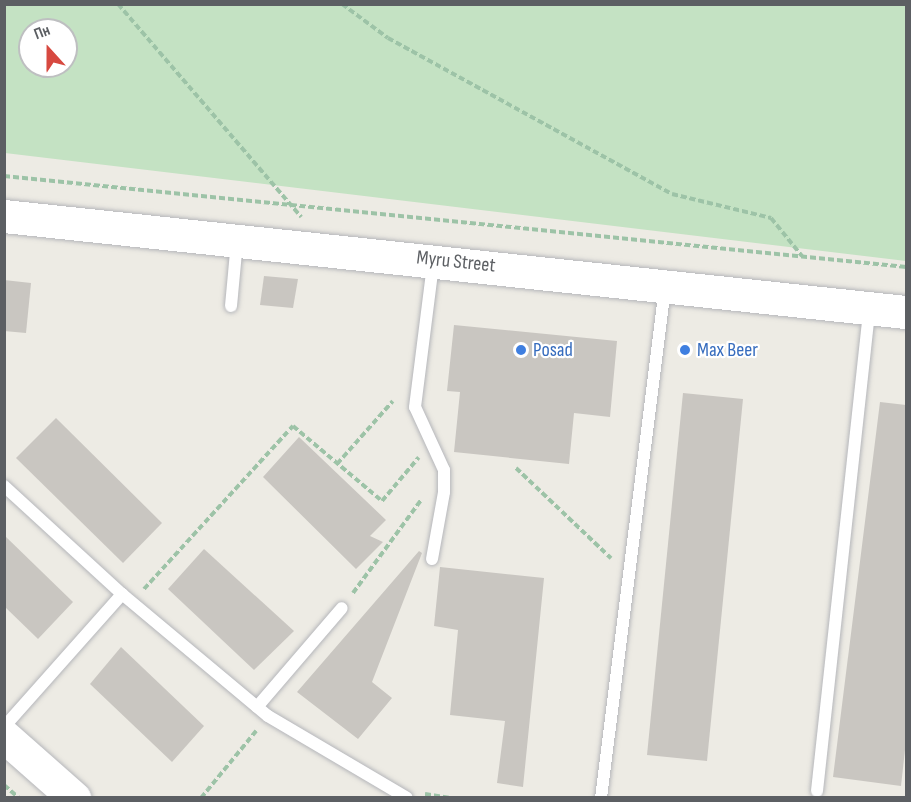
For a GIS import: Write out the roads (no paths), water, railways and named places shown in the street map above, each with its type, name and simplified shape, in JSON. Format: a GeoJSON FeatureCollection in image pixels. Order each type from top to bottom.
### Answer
{"type":"FeatureCollection","features":[{"type":"Feature","properties":{"kind":"street","name":"Myru Street"},"geometry":{"type":"LineString","coordinates":[[4,216],[666,284],[906,312]]}},
{"type":"Feature","properties":{"kind":"street"},"geometry":{"type":"LineString","coordinates":[[4,736],[74,798]]}},
{"type":"Feature","properties":{"kind":"lane"},"geometry":{"type":"LineString","coordinates":[[231,306],[237,240]]}},
{"type":"Feature","properties":{"kind":"lane"},"geometry":{"type":"LineString","coordinates":[[432,559],[444,492],[444,470],[415,407],[433,260]]}},
{"type":"Feature","properties":{"kind":"lane"},"geometry":{"type":"LineString","coordinates":[[601,798],[666,284]]}},
{"type":"Feature","properties":{"kind":"lane"},"geometry":{"type":"LineString","coordinates":[[817,791],[869,308]]}},
{"type":"Feature","properties":{"kind":"lane"},"geometry":{"type":"LineString","coordinates":[[4,486],[127,599],[257,707],[407,798]]}},
{"type":"Feature","properties":{"kind":"lane"},"geometry":{"type":"LineString","coordinates":[[4,727],[127,599]]}},
{"type":"Feature","properties":{"kind":"lane"},"geometry":{"type":"LineString","coordinates":[[257,707],[342,608]]}},
{"type":"Feature","properties":{"kind":"place","name":"Posad"},"geometry":{"type":"Point","coordinates":[521,350]}},
{"type":"Feature","properties":{"kind":"place","name":"Max Beer"},"geometry":{"type":"Point","coordinates":[685,350]}}]}
